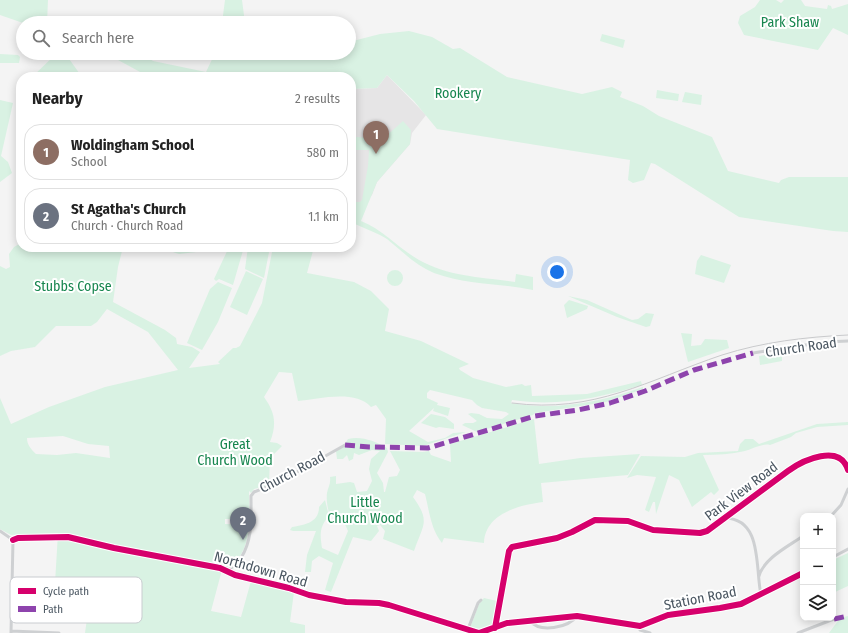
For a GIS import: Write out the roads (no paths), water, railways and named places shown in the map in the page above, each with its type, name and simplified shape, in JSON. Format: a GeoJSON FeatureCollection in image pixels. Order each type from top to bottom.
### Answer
{"type":"FeatureCollection","features":[{"type":"Feature","properties":{"kind":"street","name":"Church Road"},"geometry":{"type":"LineString","coordinates":[[753,353],[818,343],[848,341]]}},
{"type":"Feature","properties":{"kind":"street","name":"Church Road"},"geometry":{"type":"LineString","coordinates":[[228,571],[241,559],[247,545],[251,532],[251,496],[254,492],[281,480],[345,445]]}},
{"type":"Feature","properties":{"kind":"street","name":"Park View Road"},"geometry":{"type":"LineString","coordinates":[[494,628],[509,551],[512,547],[558,538],[595,520],[628,522],[653,530],[697,534],[707,531],[788,471],[817,456],[826,455],[836,457],[844,462],[848,470]]}},
{"type":"Feature","properties":{"kind":"street"},"geometry":{"type":"LineString","coordinates":[[834,513],[841,504],[848,489]]}},
{"type":"Feature","properties":{"kind":"street"},"geometry":{"type":"LineString","coordinates":[[725,518],[739,520],[750,531],[756,555],[758,581],[761,594]]}},
{"type":"Feature","properties":{"kind":"street"},"geometry":{"type":"LineString","coordinates":[[0,531],[13,540],[12,577]]}},
{"type":"Feature","properties":{"kind":"street","name":"Northdown Road"},"geometry":{"type":"LineString","coordinates":[[13,540],[18,538],[68,536],[114,548],[228,571],[241,577],[316,596],[389,605],[478,633]]}},
{"type":"Feature","properties":{"kind":"street"},"geometry":{"type":"LineString","coordinates":[[758,581],[761,570],[767,562],[800,538]]}},
{"type":"Feature","properties":{"kind":"street"},"geometry":{"type":"LineString","coordinates":[[836,555],[848,549]]}},
{"type":"Feature","properties":{"kind":"street","name":"Station Road"},"geometry":{"type":"LineString","coordinates":[[640,630],[668,615],[735,605],[800,574]]}},
{"type":"Feature","properties":{"kind":"street"},"geometry":{"type":"LineString","coordinates":[[468,629],[478,603],[481,600]]}},
{"type":"Feature","properties":{"kind":"street"},"geometry":{"type":"LineString","coordinates":[[530,621],[536,626],[553,628],[567,624],[577,616]]}},
{"type":"Feature","properties":{"kind":"street"},"geometry":{"type":"LineString","coordinates":[[478,633],[486,632],[507,623],[577,616],[650,633]]}},
{"type":"Feature","properties":{"kind":"street"},"geometry":{"type":"LineString","coordinates":[[798,633],[829,621]]}},
{"type":"Feature","properties":{"kind":"street"},"geometry":{"type":"LineString","coordinates":[[11,632],[59,633]]}},
{"type":"Feature","properties":{"kind":"railway"},"geometry":{"type":"LineString","coordinates":[[512,403],[542,405],[569,404],[595,399],[645,384],[737,350],[784,341],[848,335]]}},
{"type":"Feature","properties":{"kind":"place","name":"Woldingham School"},"geometry":{"type":"Point","coordinates":[376,154]}},
{"type":"Feature","properties":{"kind":"place","name":"St Agatha's Church"},"geometry":{"type":"Point","coordinates":[243,540]}},
{"type":"Feature","properties":{"kind":"park label","name":"Park Shaw"},"geometry":{"type":"Point","coordinates":[790,22]}},
{"type":"Feature","properties":{"kind":"park label","name":"Rookery"},"geometry":{"type":"Point","coordinates":[458,93]}},
{"type":"Feature","properties":{"kind":"park label","name":"Stubbs Copse"},"geometry":{"type":"Point","coordinates":[73,286]}},
{"type":"Feature","properties":{"kind":"park label","name":"Great Church Wood"},"geometry":{"type":"Point","coordinates":[235,452]}},
{"type":"Feature","properties":{"kind":"park label","name":"Little Church Wood"},"geometry":{"type":"Point","coordinates":[365,510]}}]}
